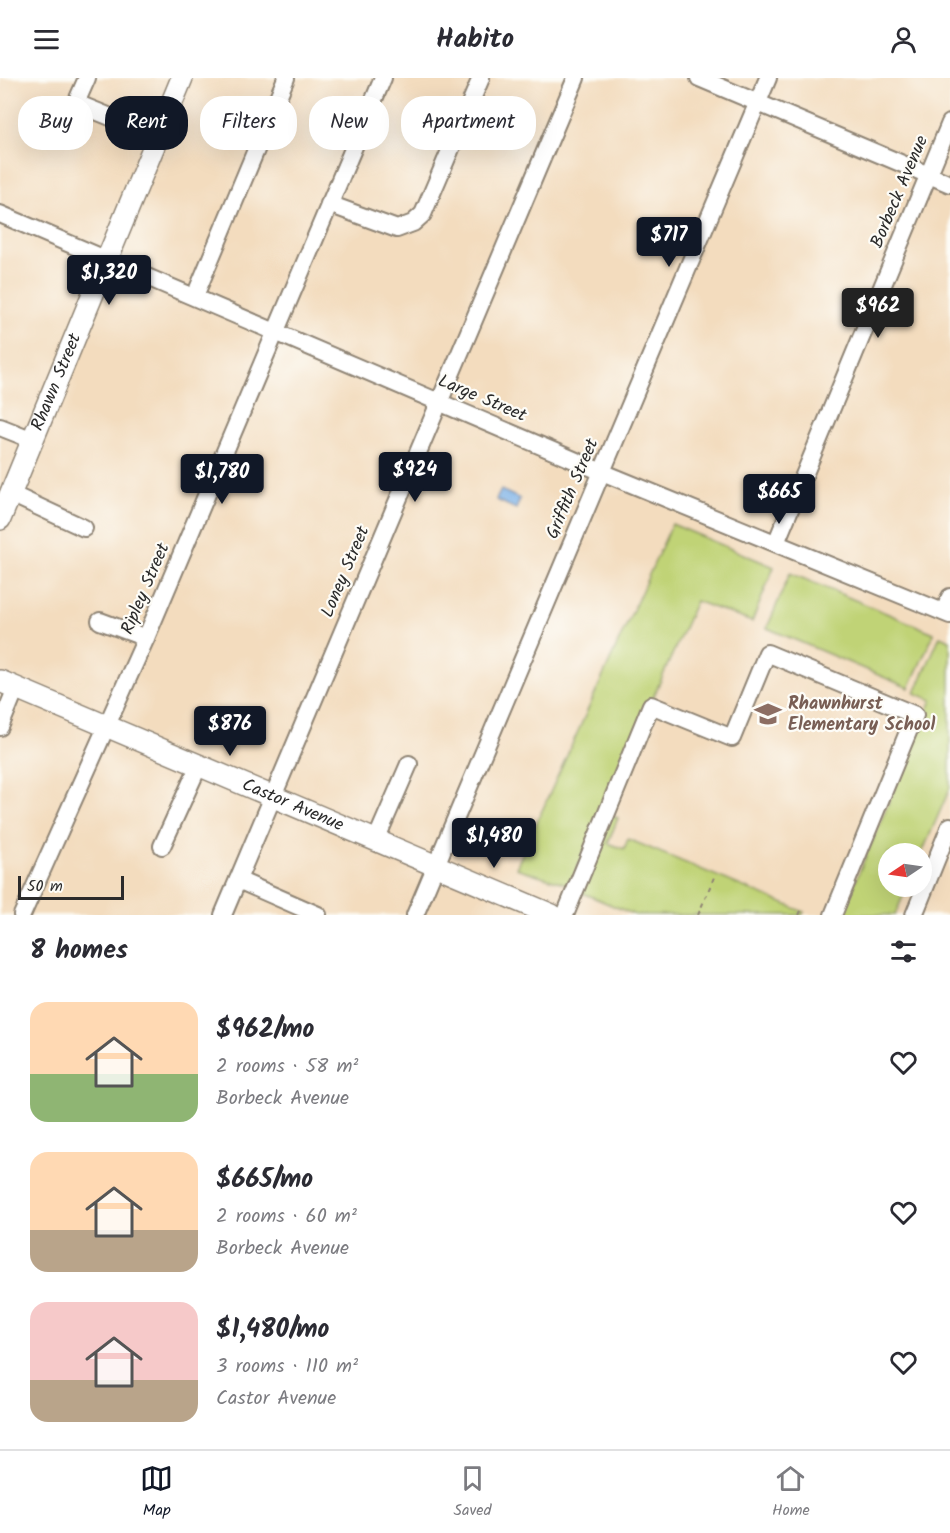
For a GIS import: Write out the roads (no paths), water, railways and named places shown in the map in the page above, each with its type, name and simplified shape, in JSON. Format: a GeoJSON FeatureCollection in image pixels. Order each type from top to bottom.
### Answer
{"type":"FeatureCollection","features":[{"type":"Feature","properties":{"kind":"main road","name":"Rhawn Street"},"geometry":{"type":"LineString","coordinates":[[0,519],[6,496],[33,440],[182,78]]}},
{"type":"Feature","properties":{"kind":"main road","name":"Castor Avenue"},"geometry":{"type":"LineString","coordinates":[[8,684],[552,915]]}},
{"type":"Feature","properties":{"kind":"street"},"geometry":{"type":"LineString","coordinates":[[87,78],[76,103],[105,115]]}},
{"type":"Feature","properties":{"kind":"street"},"geometry":{"type":"LineString","coordinates":[[195,296],[286,78]]}},
{"type":"Feature","properties":{"kind":"street","name":"Ripley Street"},"geometry":{"type":"LineString","coordinates":[[22,915],[146,638],[383,78]]}},
{"type":"Feature","properties":{"kind":"street"},"geometry":{"type":"LineString","coordinates":[[330,204],[397,229],[413,223],[423,214],[481,78]]}},
{"type":"Feature","properties":{"kind":"street","name":"Loney Street"},"geometry":{"type":"LineString","coordinates":[[223,915],[576,78]]}},
{"type":"Feature","properties":{"kind":"street"},"geometry":{"type":"LineString","coordinates":[[699,78],[950,184]]}},
{"type":"Feature","properties":{"kind":"street","name":"Griffith Street"},"geometry":{"type":"LineString","coordinates":[[415,915],[768,78]]}},
{"type":"Feature","properties":{"kind":"street","name":"Borbeck Avenue"},"geometry":{"type":"LineString","coordinates":[[776,543],[950,123]]}},
{"type":"Feature","properties":{"kind":"street","name":"Large Street"},"geometry":{"type":"LineString","coordinates":[[0,214],[602,472],[776,543],[948,608]]}},
{"type":"Feature","properties":{"kind":"street"},"geometry":{"type":"LineString","coordinates":[[0,427],[33,440]]}},
{"type":"Feature","properties":{"kind":"street"},"geometry":{"type":"LineString","coordinates":[[6,496],[84,528]]}},
{"type":"Feature","properties":{"kind":"street"},"geometry":{"type":"LineString","coordinates":[[100,621],[146,638]]}},
{"type":"Feature","properties":{"kind":"street"},"geometry":{"type":"LineString","coordinates":[[565,915],[651,705],[732,738],[767,653],[915,715],[833,915]]}},
{"type":"Feature","properties":{"kind":"street"},"geometry":{"type":"LineString","coordinates":[[0,727],[8,684]]}},
{"type":"Feature","properties":{"kind":"street"},"geometry":{"type":"LineString","coordinates":[[376,840],[409,764]]}},
{"type":"Feature","properties":{"kind":"street"},"geometry":{"type":"LineString","coordinates":[[162,846],[199,765]]}},
{"type":"Feature","properties":{"kind":"street"},"geometry":{"type":"LineString","coordinates":[[914,915],[950,826]]}},
{"type":"Feature","properties":{"kind":"street"},"geometry":{"type":"LineString","coordinates":[[237,880],[318,915]]}},
{"type":"Feature","properties":{"kind":"water"},"geometry":{"type":"Polygon","coordinates":[[[501,490],[520,499],[516,509],[496,500],[501,490]]]}},
{"type":"Feature","properties":{"kind":"place","name":"Rhawnhurst Elementary School"},"geometry":{"type":"Point","coordinates":[768,714]}}]}
